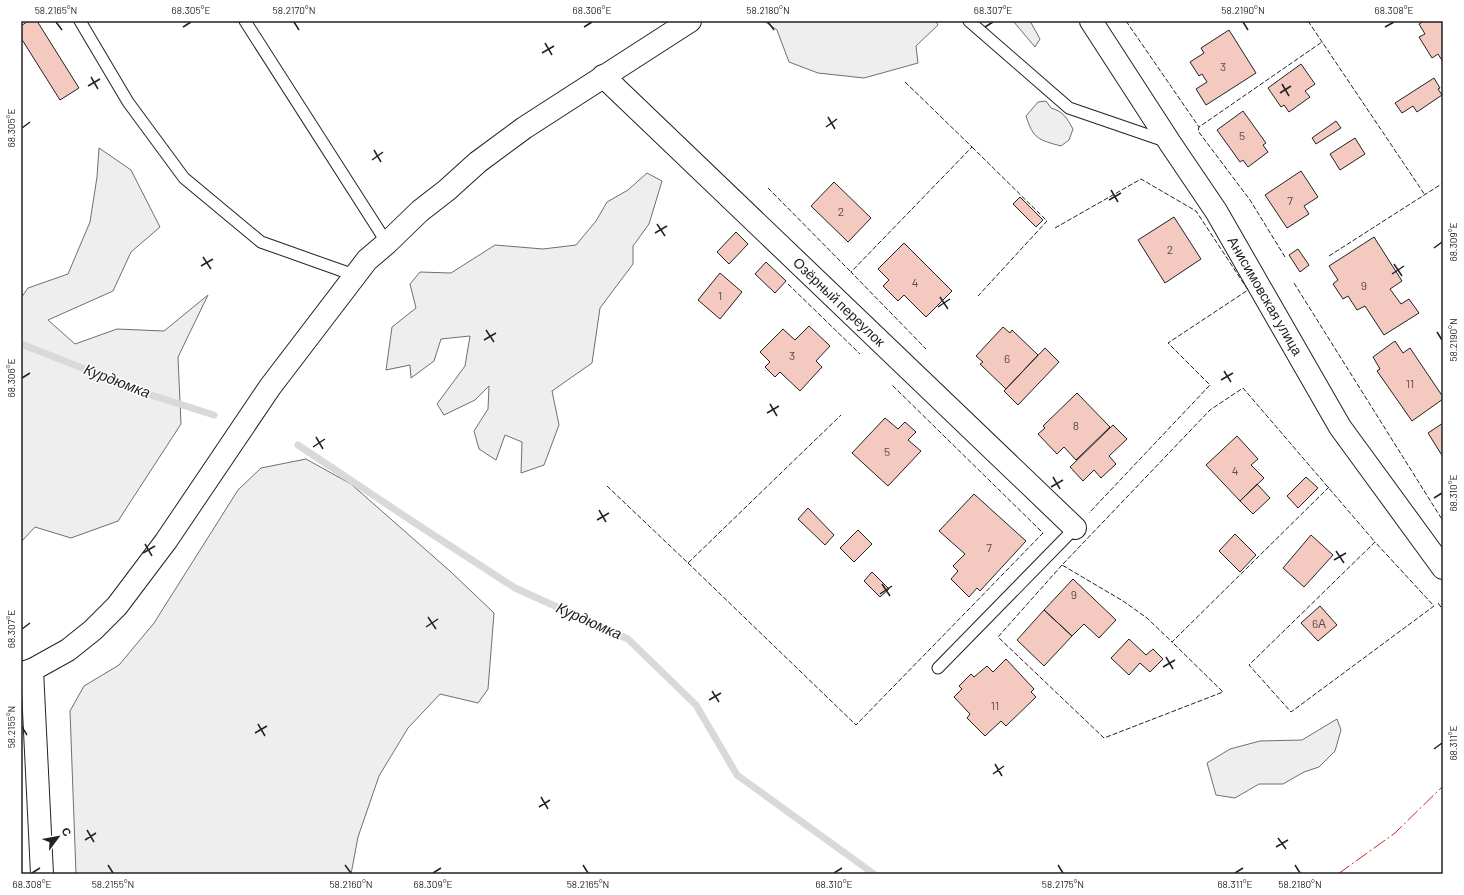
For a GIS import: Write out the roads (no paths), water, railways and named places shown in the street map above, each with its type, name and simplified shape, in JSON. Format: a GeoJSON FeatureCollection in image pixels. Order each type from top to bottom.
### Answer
{"type":"FeatureCollection","features":[{"type":"Feature","properties":{"kind":"street"},"geometry":{"type":"LineString","coordinates":[[42,874],[26,671],[68,650],[93,630],[117,606],[166,541],[270,387],[354,275],[367,260],[420,211],[448,190],[478,162],[524,128],[690,21]]}},
{"type":"Feature","properties":{"kind":"street","name":"Анисимовская улица"},"geometry":{"type":"LineString","coordinates":[[1091,21],[1216,211],[1340,427],[1443,568]]}},
{"type":"Feature","properties":{"kind":"street","name":"Озёрный переулок"},"geometry":{"type":"LineString","coordinates":[[604,76],[1075,528]]}},
{"type":"Feature","properties":{"kind":"lane"},"geometry":{"type":"LineString","coordinates":[[80,21],[128,102],[184,178],[262,242],[354,275]]}},
{"type":"Feature","properties":{"kind":"lane"},"geometry":{"type":"LineString","coordinates":[[245,21],[387,243]]}},
{"type":"Feature","properties":{"kind":"lane"},"geometry":{"type":"LineString","coordinates":[[968,21],[1069,108],[1170,143]]}},
{"type":"Feature","properties":{"kind":"lane"},"geometry":{"type":"LineString","coordinates":[[938,668],[1075,528]]}},
{"type":"Feature","properties":{"kind":"waterway","name":"Курдюмка"},"geometry":{"type":"LineString","coordinates":[[21,344],[154,396],[214,415]]}},
{"type":"Feature","properties":{"kind":"waterway","name":"Курдюмка"},"geometry":{"type":"LineString","coordinates":[[298,445],[515,588],[628,639],[696,705],[737,775],[874,874]]}}]}
